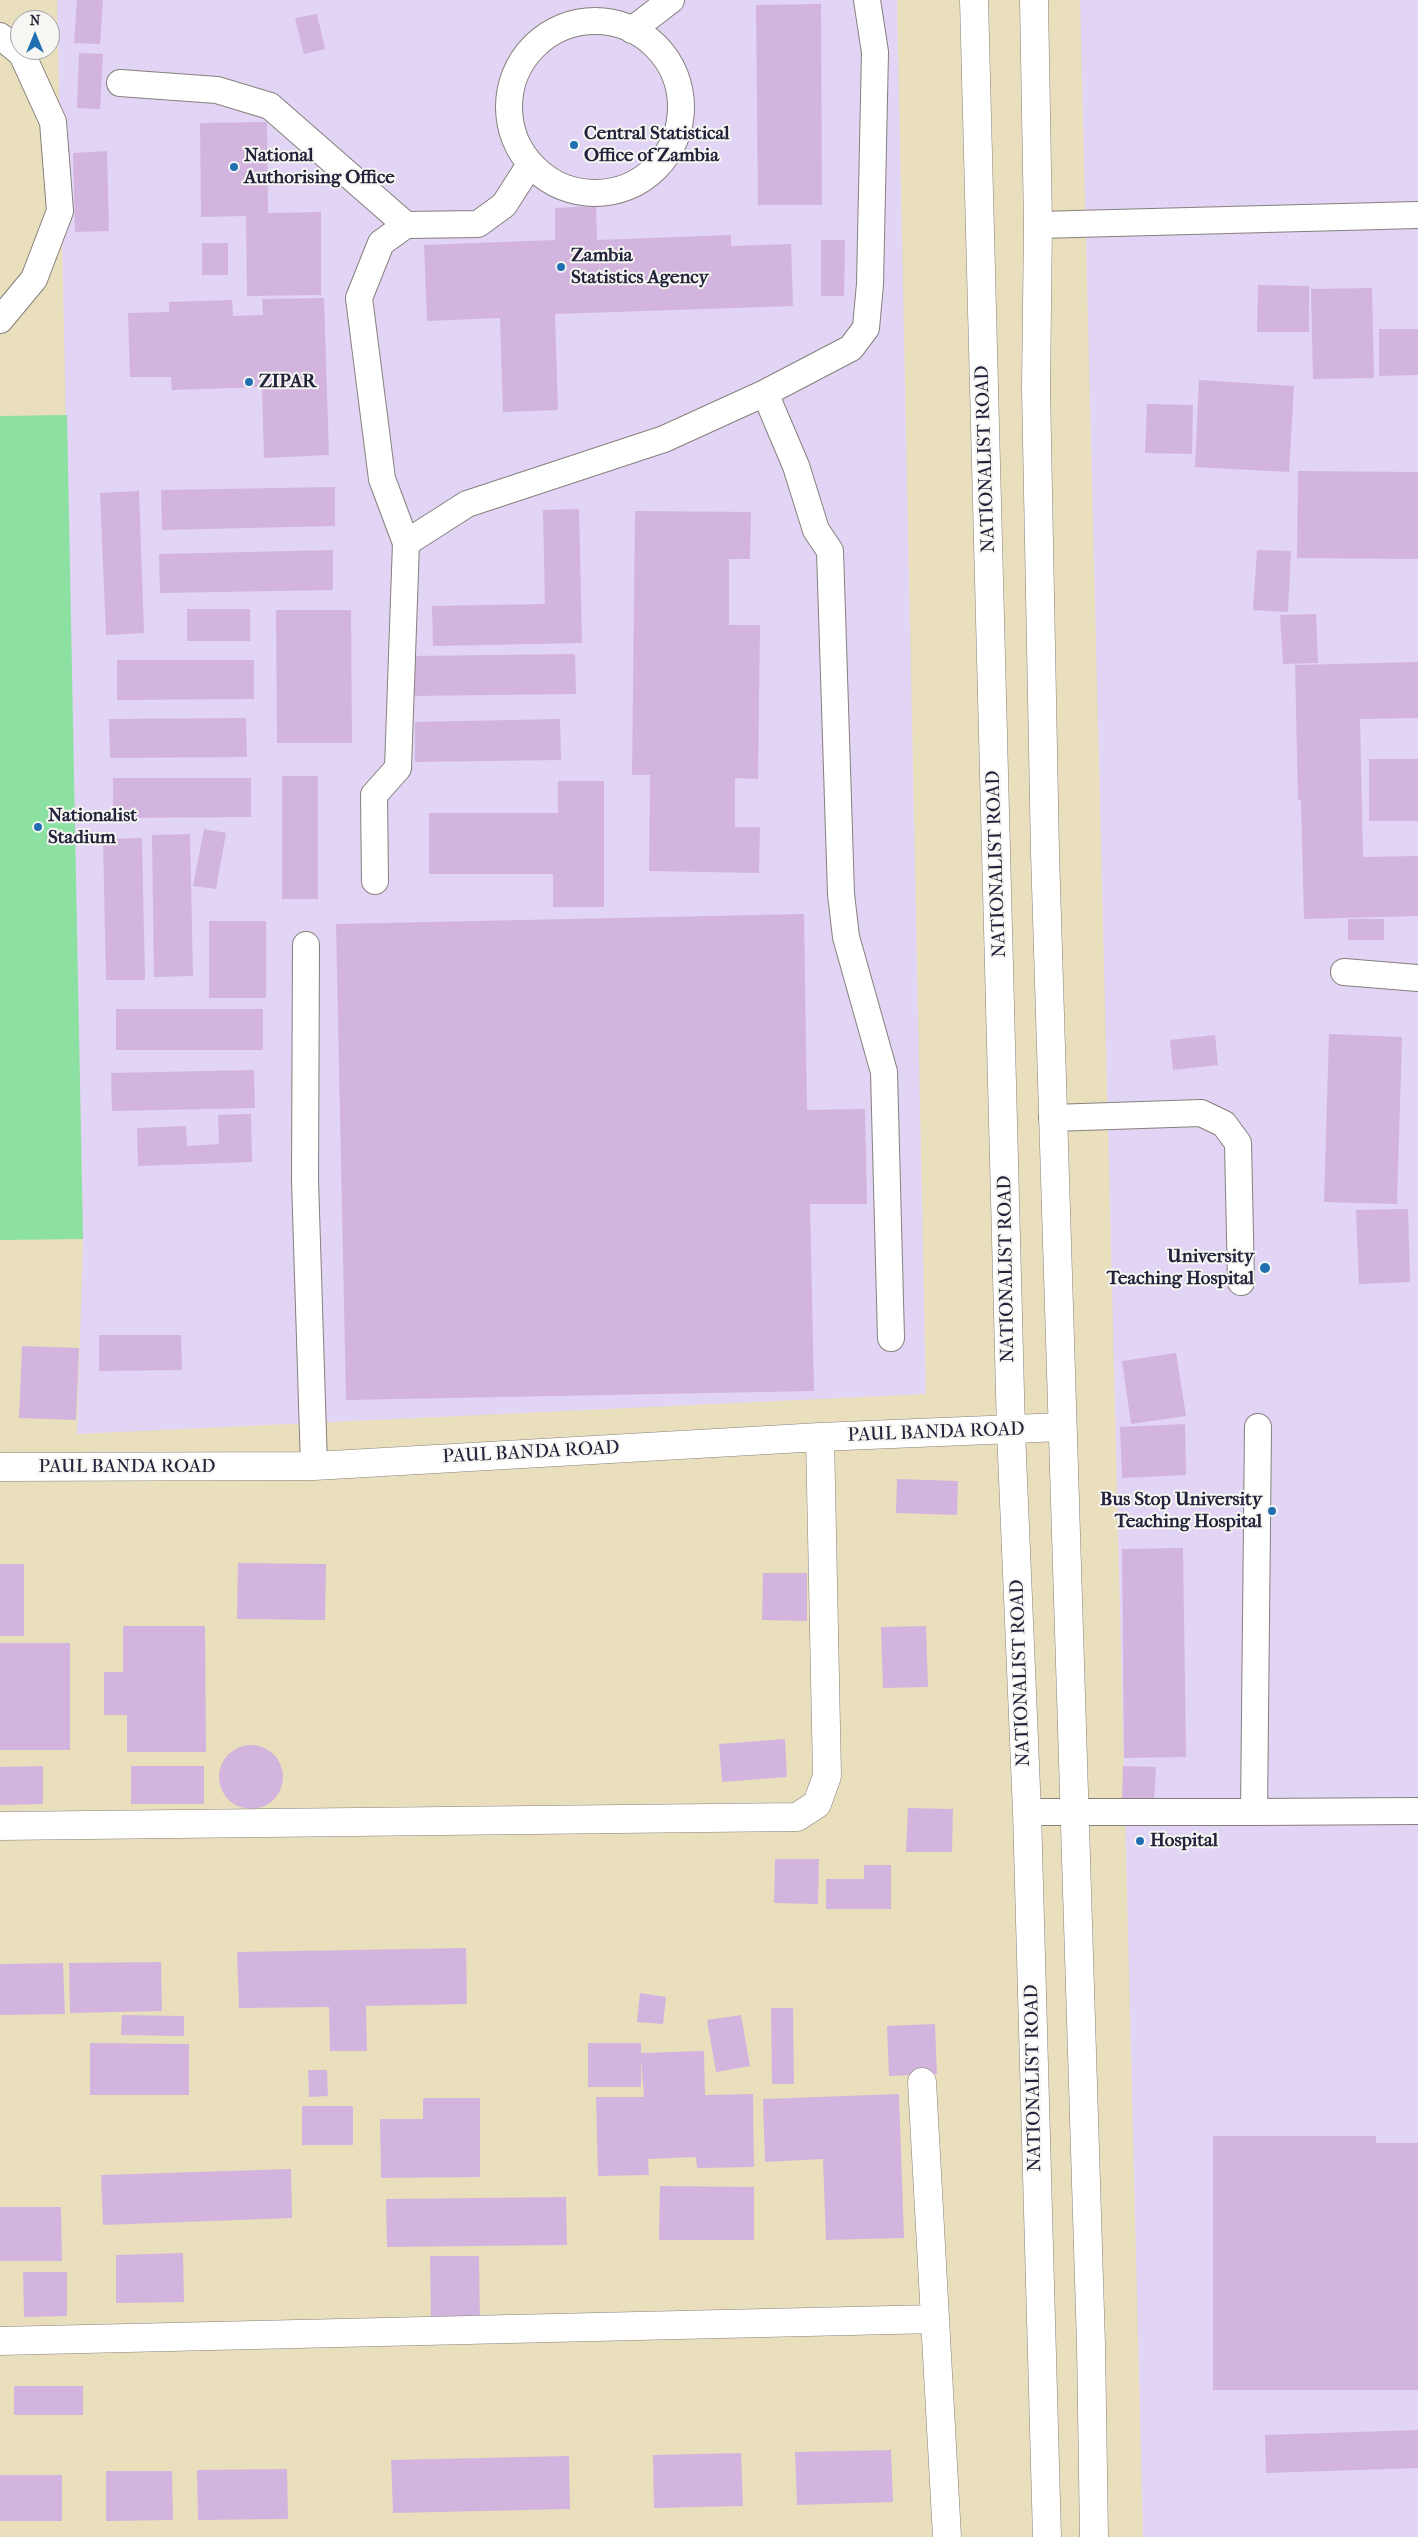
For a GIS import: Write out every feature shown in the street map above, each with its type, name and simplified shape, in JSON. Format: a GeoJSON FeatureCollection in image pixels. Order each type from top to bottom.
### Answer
{"type":"FeatureCollection","features":[{"type":"Feature","properties":{"kind":"main road","name":"NATIONALIST ROAD"},"geometry":{"type":"LineString","coordinates":[[974,0],[1011,1431],[1027,1812],[1047,2537]]}},
{"type":"Feature","properties":{"kind":"main road"},"geometry":{"type":"LineString","coordinates":[[1034,0],[1038,225],[1036,398],[1052,1118],[1091,2344],[1094,2537]]}},
{"type":"Feature","properties":{"kind":"main road","name":"PAUL BANDA ROAD"},"geometry":{"type":"LineString","coordinates":[[0,1467],[314,1466],[820,1437],[1011,1431],[1062,1427]]}},
{"type":"Feature","properties":{"kind":"main road"},"geometry":{"type":"LineString","coordinates":[[0,1826],[796,1817],[817,1804],[827,1776],[820,1437]]}},
{"type":"Feature","properties":{"kind":"main road"},"geometry":{"type":"LineString","coordinates":[[922,2082],[947,2537]]}},
{"type":"Feature","properties":{"kind":"main road"},"geometry":{"type":"LineString","coordinates":[[0,2341],[935,2319]]}},
{"type":"Feature","properties":{"kind":"lane"},"geometry":{"type":"LineString","coordinates":[[632,30],[671,0]]}},
{"type":"Feature","properties":{"kind":"lane"},"geometry":{"type":"LineString","coordinates":[[406,543],[467,504],[664,440],[765,393],[851,348],[866,328],[870,284],[875,52],[867,0]]}},
{"type":"Feature","properties":{"kind":"lane"},"geometry":{"type":"LineString","coordinates":[[580,10],[632,30],[659,46],[674,71],[680,101],[677,132],[664,160],[642,181],[613,192],[584,194],[555,184],[529,166],[514,132],[510,95],[522,60],[547,33],[580,10]]}},
{"type":"Feature","properties":{"kind":"lane"},"geometry":{"type":"LineString","coordinates":[[0,36],[22,54],[53,122],[60,211],[34,279],[0,320]]}},
{"type":"Feature","properties":{"kind":"lane"},"geometry":{"type":"LineString","coordinates":[[120,83],[217,90],[270,106],[406,225]]}},
{"type":"Feature","properties":{"kind":"lane"},"geometry":{"type":"LineString","coordinates":[[375,881],[374,794],[398,768],[406,543],[382,479],[360,298],[381,243],[406,225],[478,224],[504,205],[529,166]]}},
{"type":"Feature","properties":{"kind":"lane"},"geometry":{"type":"LineString","coordinates":[[1038,225],[1418,216]]}},
{"type":"Feature","properties":{"kind":"lane"},"geometry":{"type":"LineString","coordinates":[[765,393],[796,466],[816,530],[830,551],[841,894],[846,937],[884,1072],[891,1338]]}},
{"type":"Feature","properties":{"kind":"lane"},"geometry":{"type":"LineString","coordinates":[[306,945],[305,1180],[314,1466]]}},
{"type":"Feature","properties":{"kind":"lane"},"geometry":{"type":"LineString","coordinates":[[1344,972],[1418,978]]}},
{"type":"Feature","properties":{"kind":"lane"},"geometry":{"type":"LineString","coordinates":[[1052,1118],[1201,1113],[1224,1124],[1238,1143],[1241,1282]]}},
{"type":"Feature","properties":{"kind":"lane"},"geometry":{"type":"LineString","coordinates":[[1254,1812],[1253,1717],[1258,1427]]}},
{"type":"Feature","properties":{"kind":"lane"},"geometry":{"type":"LineString","coordinates":[[1027,1812],[1073,1811],[1175,1814],[1418,1811]]}},
{"type":"Feature","properties":{"kind":"shaded area"},"geometry":{"type":"Polygon","coordinates":[[[57,0],[897,0],[926,1394],[77,1434],[83,1239],[58,60],[60,60],[60,10],[57,10],[57,0]]]}},
{"type":"Feature","properties":{"kind":"shaded area","name":"University Teaching Hospital"},"geometry":{"type":"Polygon","coordinates":[[[1080,0],[1418,0],[1418,2537],[1143,2537],[1080,0]]]}},
{"type":"Feature","properties":{"kind":"green space","name":"Nationalist Stadium"},"geometry":{"type":"Polygon","coordinates":[[[67,415],[83,1239],[0,1240],[0,416],[67,415]]]}},
{"type":"Feature","properties":{"kind":"building"},"geometry":{"type":"Polygon","coordinates":[[[77,0],[103,0],[100,44],[74,43],[77,0]]]}},
{"type":"Feature","properties":{"kind":"building"},"geometry":{"type":"Polygon","coordinates":[[[821,4],[822,205],[758,205],[756,5],[821,4]]]}},
{"type":"Feature","properties":{"kind":"building"},"geometry":{"type":"Polygon","coordinates":[[[317,14],[325,49],[304,54],[295,18],[317,14]]]}},
{"type":"Feature","properties":{"kind":"building"},"geometry":{"type":"Polygon","coordinates":[[[79,53],[103,54],[100,109],[77,108],[79,53]]]}},
{"type":"Feature","properties":{"kind":"building","name":"National Authorising Office"},"geometry":{"type":"Polygon","coordinates":[[[267,122],[268,213],[321,212],[321,295],[247,296],[246,216],[201,217],[200,123],[267,122]]]}},
{"type":"Feature","properties":{"kind":"building"},"geometry":{"type":"Polygon","coordinates":[[[107,151],[109,231],[75,232],[73,153],[107,151]]]}},
{"type":"Feature","properties":{"kind":"building"},"geometry":{"type":"Polygon","coordinates":[[[596,206],[597,240],[731,235],[731,246],[791,244],[793,306],[555,314],[558,410],[503,412],[500,318],[427,321],[424,245],[555,240],[555,208],[596,206]]]}},
{"type":"Feature","properties":{"kind":"building"},"geometry":{"type":"Polygon","coordinates":[[[821,240],[845,240],[844,296],[821,296],[821,240]]]}},
{"type":"Feature","properties":{"kind":"building"},"geometry":{"type":"Polygon","coordinates":[[[202,243],[228,243],[228,275],[202,275],[202,243]]]}},
{"type":"Feature","properties":{"kind":"building"},"geometry":{"type":"Polygon","coordinates":[[[1258,285],[1309,286],[1309,332],[1257,332],[1258,285]]]}},
{"type":"Feature","properties":{"kind":"building"},"geometry":{"type":"Polygon","coordinates":[[[1372,288],[1374,378],[1313,379],[1311,289],[1372,288]]]}},
{"type":"Feature","properties":{"kind":"building","name":"ZIPAR"},"geometry":{"type":"Polygon","coordinates":[[[324,298],[329,455],[264,458],[262,387],[172,390],[171,377],[130,377],[128,313],[169,312],[169,302],[232,300],[233,316],[263,315],[262,299],[324,298]]]}},
{"type":"Feature","properties":{"kind":"building"},"geometry":{"type":"Polygon","coordinates":[[[1379,329],[1418,329],[1418,375],[1379,376],[1379,329]]]}},
{"type":"Feature","properties":{"kind":"building"},"geometry":{"type":"Polygon","coordinates":[[[1199,380],[1294,386],[1289,472],[1195,467],[1199,380]]]}},
{"type":"Feature","properties":{"kind":"building"},"geometry":{"type":"Polygon","coordinates":[[[1147,404],[1193,405],[1192,454],[1145,453],[1147,404]]]}},
{"type":"Feature","properties":{"kind":"building"},"geometry":{"type":"Polygon","coordinates":[[[1298,471],[1418,472],[1418,559],[1297,558],[1298,471]]]}},
{"type":"Feature","properties":{"kind":"building"},"geometry":{"type":"Polygon","coordinates":[[[335,487],[335,526],[162,530],[161,490],[335,487]]]}},
{"type":"Feature","properties":{"kind":"building"},"geometry":{"type":"Polygon","coordinates":[[[139,491],[144,633],[106,635],[100,493],[139,491]]]}},
{"type":"Feature","properties":{"kind":"building"},"geometry":{"type":"Polygon","coordinates":[[[579,509],[582,643],[433,646],[432,606],[545,604],[543,510],[579,509]]]}},
{"type":"Feature","properties":{"kind":"building"},"geometry":{"type":"Polygon","coordinates":[[[635,511],[751,512],[750,559],[729,559],[729,625],[760,625],[758,779],[735,778],[735,827],[760,827],[759,873],[649,871],[650,775],[632,775],[635,511]]]}},
{"type":"Feature","properties":{"kind":"building"},"geometry":{"type":"Polygon","coordinates":[[[333,550],[333,590],[160,593],[159,554],[333,550]]]}},
{"type":"Feature","properties":{"kind":"building"},"geometry":{"type":"Polygon","coordinates":[[[1257,550],[1291,551],[1288,612],[1253,610],[1257,550]]]}},
{"type":"Feature","properties":{"kind":"building"},"geometry":{"type":"Polygon","coordinates":[[[187,609],[250,609],[250,641],[187,641],[187,609]]]}},
{"type":"Feature","properties":{"kind":"building"},"geometry":{"type":"Polygon","coordinates":[[[276,610],[351,610],[352,743],[277,743],[276,610]]]}},
{"type":"Feature","properties":{"kind":"building"},"geometry":{"type":"Polygon","coordinates":[[[1316,614],[1318,663],[1283,664],[1280,615],[1316,614]]]}},
{"type":"Feature","properties":{"kind":"building"},"geometry":{"type":"Polygon","coordinates":[[[575,654],[576,694],[412,696],[411,656],[575,654]]]}},
{"type":"Feature","properties":{"kind":"building"},"geometry":{"type":"Polygon","coordinates":[[[117,660],[254,660],[254,699],[117,700],[117,660]]]}},
{"type":"Feature","properties":{"kind":"building"},"geometry":{"type":"Polygon","coordinates":[[[1418,662],[1418,718],[1360,719],[1363,857],[1418,856],[1418,916],[1304,919],[1301,800],[1298,800],[1295,665],[1418,662]]]}},
{"type":"Feature","properties":{"kind":"building"},"geometry":{"type":"Polygon","coordinates":[[[246,718],[247,757],[110,758],[109,719],[246,718]]]}},
{"type":"Feature","properties":{"kind":"building"},"geometry":{"type":"Polygon","coordinates":[[[560,719],[561,760],[415,762],[415,722],[560,719]]]}},
{"type":"Feature","properties":{"kind":"building"},"geometry":{"type":"Polygon","coordinates":[[[1369,759],[1418,759],[1418,821],[1369,821],[1369,759]]]}},
{"type":"Feature","properties":{"kind":"building"},"geometry":{"type":"Polygon","coordinates":[[[282,776],[318,776],[318,899],[282,899],[282,776]]]}},
{"type":"Feature","properties":{"kind":"building"},"geometry":{"type":"Polygon","coordinates":[[[113,778],[251,778],[251,817],[113,818],[113,778]]]}},
{"type":"Feature","properties":{"kind":"building"},"geometry":{"type":"Polygon","coordinates":[[[558,781],[604,781],[604,907],[553,907],[553,874],[429,874],[429,813],[558,813],[558,781]]]}},
{"type":"Feature","properties":{"kind":"building"},"geometry":{"type":"Polygon","coordinates":[[[204,829],[226,833],[216,889],[193,886],[204,829]]]}},
{"type":"Feature","properties":{"kind":"building"},"geometry":{"type":"Polygon","coordinates":[[[190,834],[193,976],[154,977],[152,835],[190,834]]]}},
{"type":"Feature","properties":{"kind":"building"},"geometry":{"type":"Polygon","coordinates":[[[142,838],[145,980],[106,980],[103,839],[142,838]]]}},
{"type":"Feature","properties":{"kind":"building"},"geometry":{"type":"Polygon","coordinates":[[[804,914],[807,1110],[865,1109],[867,1204],[810,1204],[814,1391],[346,1400],[336,924],[804,914]]]}},
{"type":"Feature","properties":{"kind":"building"},"geometry":{"type":"Polygon","coordinates":[[[1348,919],[1384,919],[1384,940],[1348,940],[1348,919]]]}},
{"type":"Feature","properties":{"kind":"building"},"geometry":{"type":"Polygon","coordinates":[[[209,921],[266,921],[266,998],[209,998],[209,921]]]}},
{"type":"Feature","properties":{"kind":"building"},"geometry":{"type":"Polygon","coordinates":[[[116,1009],[263,1009],[263,1050],[116,1050],[116,1009]]]}},
{"type":"Feature","properties":{"kind":"building"},"geometry":{"type":"Polygon","coordinates":[[[1329,1034],[1402,1037],[1397,1204],[1324,1202],[1329,1034]]]}},
{"type":"Feature","properties":{"kind":"building"},"geometry":{"type":"Polygon","coordinates":[[[1215,1035],[1218,1065],[1173,1070],[1170,1040],[1215,1035]]]}},
{"type":"Feature","properties":{"kind":"building"},"geometry":{"type":"Polygon","coordinates":[[[254,1070],[255,1108],[112,1111],[111,1073],[254,1070]]]}},
{"type":"Feature","properties":{"kind":"building"},"geometry":{"type":"Polygon","coordinates":[[[251,1114],[252,1162],[138,1166],[137,1128],[186,1126],[187,1146],[219,1144],[218,1115],[251,1114]]]}},
{"type":"Feature","properties":{"kind":"building"},"geometry":{"type":"Polygon","coordinates":[[[1408,1209],[1410,1282],[1359,1284],[1356,1210],[1408,1209]]]}},
{"type":"Feature","properties":{"kind":"building"},"geometry":{"type":"Polygon","coordinates":[[[99,1335],[181,1335],[182,1370],[99,1371],[99,1335]]]}},
{"type":"Feature","properties":{"kind":"building"},"geometry":{"type":"Polygon","coordinates":[[[22,1346],[79,1348],[76,1420],[19,1418],[22,1346]]]}},
{"type":"Feature","properties":{"kind":"building"},"geometry":{"type":"Polygon","coordinates":[[[1176,1353],[1186,1416],[1131,1424],[1122,1361],[1176,1353]]]}},
{"type":"Feature","properties":{"kind":"building"},"geometry":{"type":"Polygon","coordinates":[[[1185,1424],[1186,1475],[1122,1478],[1120,1427],[1185,1424]]]}},
{"type":"Feature","properties":{"kind":"building"},"geometry":{"type":"Polygon","coordinates":[[[897,1479],[958,1481],[957,1515],[896,1513],[897,1479]]]}},
{"type":"Feature","properties":{"kind":"building"},"geometry":{"type":"Polygon","coordinates":[[[1183,1548],[1186,1757],[1124,1758],[1122,1549],[1183,1548]]]}},
{"type":"Feature","properties":{"kind":"building"},"geometry":{"type":"Polygon","coordinates":[[[238,1563],[326,1564],[325,1620],[237,1619],[238,1563]]]}},
{"type":"Feature","properties":{"kind":"building"},"geometry":{"type":"Polygon","coordinates":[[[0,1564],[24,1564],[24,1636],[0,1636],[0,1564]]]}},
{"type":"Feature","properties":{"kind":"building"},"geometry":{"type":"Polygon","coordinates":[[[763,1573],[807,1573],[807,1621],[762,1620],[763,1573]]]}},
{"type":"Feature","properties":{"kind":"building"},"geometry":{"type":"Polygon","coordinates":[[[123,1626],[205,1626],[206,1752],[127,1752],[127,1715],[104,1715],[104,1672],[123,1672],[123,1626]]]}},
{"type":"Feature","properties":{"kind":"building"},"geometry":{"type":"Polygon","coordinates":[[[926,1626],[928,1687],[883,1688],[881,1627],[926,1626]]]}},
{"type":"Feature","properties":{"kind":"building"},"geometry":{"type":"Polygon","coordinates":[[[0,1643],[70,1643],[70,1750],[0,1750],[0,1643]]]}},
{"type":"Feature","properties":{"kind":"building"},"geometry":{"type":"Polygon","coordinates":[[[785,1739],[787,1777],[722,1782],[719,1744],[785,1739]]]}},
{"type":"Feature","properties":{"kind":"building"},"geometry":{"type":"Polygon","coordinates":[[[251,1745],[269,1751],[277,1759],[283,1777],[277,1795],[269,1803],[251,1809],[233,1803],[225,1795],[219,1777],[225,1759],[233,1751],[251,1745]]]}},
{"type":"Feature","properties":{"kind":"building"},"geometry":{"type":"Polygon","coordinates":[[[43,1766],[43,1804],[0,1805],[0,1767],[43,1766]]]}},
{"type":"Feature","properties":{"kind":"building"},"geometry":{"type":"Polygon","coordinates":[[[131,1766],[204,1766],[204,1804],[131,1804],[131,1766]]]}},
{"type":"Feature","properties":{"kind":"building"},"geometry":{"type":"Polygon","coordinates":[[[1123,1766],[1156,1767],[1154,1800],[1122,1799],[1123,1766]]]}},
{"type":"Feature","properties":{"kind":"building"},"geometry":{"type":"Polygon","coordinates":[[[908,1808],[953,1809],[952,1852],[906,1852],[908,1808]]]}},
{"type":"Feature","properties":{"kind":"building"},"geometry":{"type":"Polygon","coordinates":[[[775,1859],[819,1859],[818,1904],[774,1903],[775,1859]]]}},
{"type":"Feature","properties":{"kind":"building"},"geometry":{"type":"Polygon","coordinates":[[[864,1865],[891,1865],[891,1909],[826,1909],[826,1879],[864,1879],[864,1865]]]}},
{"type":"Feature","properties":{"kind":"building"},"geometry":{"type":"Polygon","coordinates":[[[466,1948],[467,2004],[366,2006],[367,2051],[330,2051],[329,2007],[239,2008],[237,1952],[466,1948]]]}},
{"type":"Feature","properties":{"kind":"building"},"geometry":{"type":"Polygon","coordinates":[[[161,1962],[162,2011],[70,2013],[69,1963],[161,1962]]]}},
{"type":"Feature","properties":{"kind":"building"},"geometry":{"type":"Polygon","coordinates":[[[63,1963],[65,2014],[0,2015],[0,1964],[63,1963]]]}},
{"type":"Feature","properties":{"kind":"building"},"geometry":{"type":"Polygon","coordinates":[[[640,1993],[666,1997],[663,2024],[637,2022],[640,1993]]]}},
{"type":"Feature","properties":{"kind":"building"},"geometry":{"type":"Polygon","coordinates":[[[771,2008],[793,2008],[794,2084],[772,2084],[771,2008]]]}},
{"type":"Feature","properties":{"kind":"building"},"geometry":{"type":"Polygon","coordinates":[[[122,2015],[184,2016],[184,2036],[121,2035],[122,2015]]]}},
{"type":"Feature","properties":{"kind":"building"},"geometry":{"type":"Polygon","coordinates":[[[741,2015],[750,2066],[716,2072],[707,2020],[741,2015]]]}},
{"type":"Feature","properties":{"kind":"building"},"geometry":{"type":"Polygon","coordinates":[[[935,2024],[937,2074],[889,2076],[887,2026],[935,2024]]]}},
{"type":"Feature","properties":{"kind":"building"},"geometry":{"type":"Polygon","coordinates":[[[90,2043],[189,2044],[189,2095],[90,2095],[90,2043]]]}},
{"type":"Feature","properties":{"kind":"building"},"geometry":{"type":"Polygon","coordinates":[[[588,2043],[641,2043],[641,2053],[704,2051],[705,2095],[753,2094],[754,2167],[697,2168],[696,2157],[648,2159],[649,2175],[598,2176],[596,2097],[644,2097],[641,2059],[641,2087],[588,2087],[588,2043]]]}},
{"type":"Feature","properties":{"kind":"building"},"geometry":{"type":"Polygon","coordinates":[[[308,2070],[327,2070],[328,2096],[309,2097],[308,2070]]]}},
{"type":"Feature","properties":{"kind":"building"},"geometry":{"type":"Polygon","coordinates":[[[899,2094],[904,2238],[826,2240],[823,2159],[765,2162],[763,2099],[899,2094]]]}},
{"type":"Feature","properties":{"kind":"building"},"geometry":{"type":"Polygon","coordinates":[[[423,2098],[480,2098],[480,2177],[381,2178],[380,2119],[423,2119],[423,2098]]]}},
{"type":"Feature","properties":{"kind":"building"},"geometry":{"type":"Polygon","coordinates":[[[302,2106],[353,2106],[353,2145],[302,2145],[302,2106]]]}},
{"type":"Feature","properties":{"kind":"building"},"geometry":{"type":"Polygon","coordinates":[[[1213,2136],[1376,2136],[1376,2143],[1418,2143],[1418,2390],[1213,2390],[1213,2136]]]}},
{"type":"Feature","properties":{"kind":"building"},"geometry":{"type":"Polygon","coordinates":[[[291,2169],[292,2218],[103,2225],[101,2175],[291,2169]]]}},
{"type":"Feature","properties":{"kind":"building"},"geometry":{"type":"Polygon","coordinates":[[[660,2186],[754,2187],[754,2240],[659,2240],[660,2186]]]}},
{"type":"Feature","properties":{"kind":"building"},"geometry":{"type":"Polygon","coordinates":[[[566,2197],[567,2245],[387,2247],[386,2199],[566,2197]]]}},
{"type":"Feature","properties":{"kind":"building"},"geometry":{"type":"Polygon","coordinates":[[[0,2207],[61,2207],[62,2261],[0,2261],[0,2207]]]}},
{"type":"Feature","properties":{"kind":"building"},"geometry":{"type":"Polygon","coordinates":[[[183,2253],[184,2302],[116,2303],[116,2255],[183,2253]]]}},
{"type":"Feature","properties":{"kind":"building"},"geometry":{"type":"Polygon","coordinates":[[[430,2256],[479,2256],[480,2323],[431,2324],[430,2256]]]}},
{"type":"Feature","properties":{"kind":"building"},"geometry":{"type":"Polygon","coordinates":[[[23,2272],[67,2272],[67,2316],[24,2317],[23,2272]]]}},
{"type":"Feature","properties":{"kind":"building"},"geometry":{"type":"Polygon","coordinates":[[[14,2386],[83,2386],[83,2415],[14,2415],[14,2386]]]}},
{"type":"Feature","properties":{"kind":"building"},"geometry":{"type":"Polygon","coordinates":[[[1418,2430],[1418,2468],[1266,2473],[1265,2435],[1418,2430]]]}},
{"type":"Feature","properties":{"kind":"building"},"geometry":{"type":"Polygon","coordinates":[[[891,2450],[893,2502],[797,2505],[795,2452],[891,2450]]]}},
{"type":"Feature","properties":{"kind":"building"},"geometry":{"type":"Polygon","coordinates":[[[741,2453],[743,2506],[654,2508],[653,2455],[741,2453]]]}},
{"type":"Feature","properties":{"kind":"building"},"geometry":{"type":"Polygon","coordinates":[[[569,2456],[570,2509],[393,2513],[391,2460],[569,2456]]]}},
{"type":"Feature","properties":{"kind":"building"},"geometry":{"type":"Polygon","coordinates":[[[287,2469],[288,2519],[198,2520],[197,2470],[287,2469]]]}},
{"type":"Feature","properties":{"kind":"building"},"geometry":{"type":"Polygon","coordinates":[[[106,2471],[172,2471],[173,2520],[106,2521],[106,2471]]]}},
{"type":"Feature","properties":{"kind":"building"},"geometry":{"type":"Polygon","coordinates":[[[0,2475],[62,2475],[62,2521],[0,2521],[0,2475]]]}},
{"type":"Feature","properties":{"kind":"place","name":"Central Statistical Office of Zambia"},"geometry":{"type":"Point","coordinates":[574,145]}},
{"type":"Feature","properties":{"kind":"place","name":"National Authorising Office"},"geometry":{"type":"Point","coordinates":[234,167]}},
{"type":"Feature","properties":{"kind":"place","name":"Zambia Statistics Agency"},"geometry":{"type":"Point","coordinates":[561,267]}},
{"type":"Feature","properties":{"kind":"place","name":"ZIPAR"},"geometry":{"type":"Point","coordinates":[249,382]}},
{"type":"Feature","properties":{"kind":"place","name":"Nationalist Stadium"},"geometry":{"type":"Point","coordinates":[38,827]}},
{"type":"Feature","properties":{"kind":"place","name":"University Teaching Hospital"},"geometry":{"type":"Point","coordinates":[1265,1268]}},
{"type":"Feature","properties":{"kind":"place","name":"Bus Stop University Teaching Hospital"},"geometry":{"type":"Point","coordinates":[1272,1511]}},
{"type":"Feature","properties":{"kind":"place","name":"Hospital"},"geometry":{"type":"Point","coordinates":[1140,1841]}}]}
